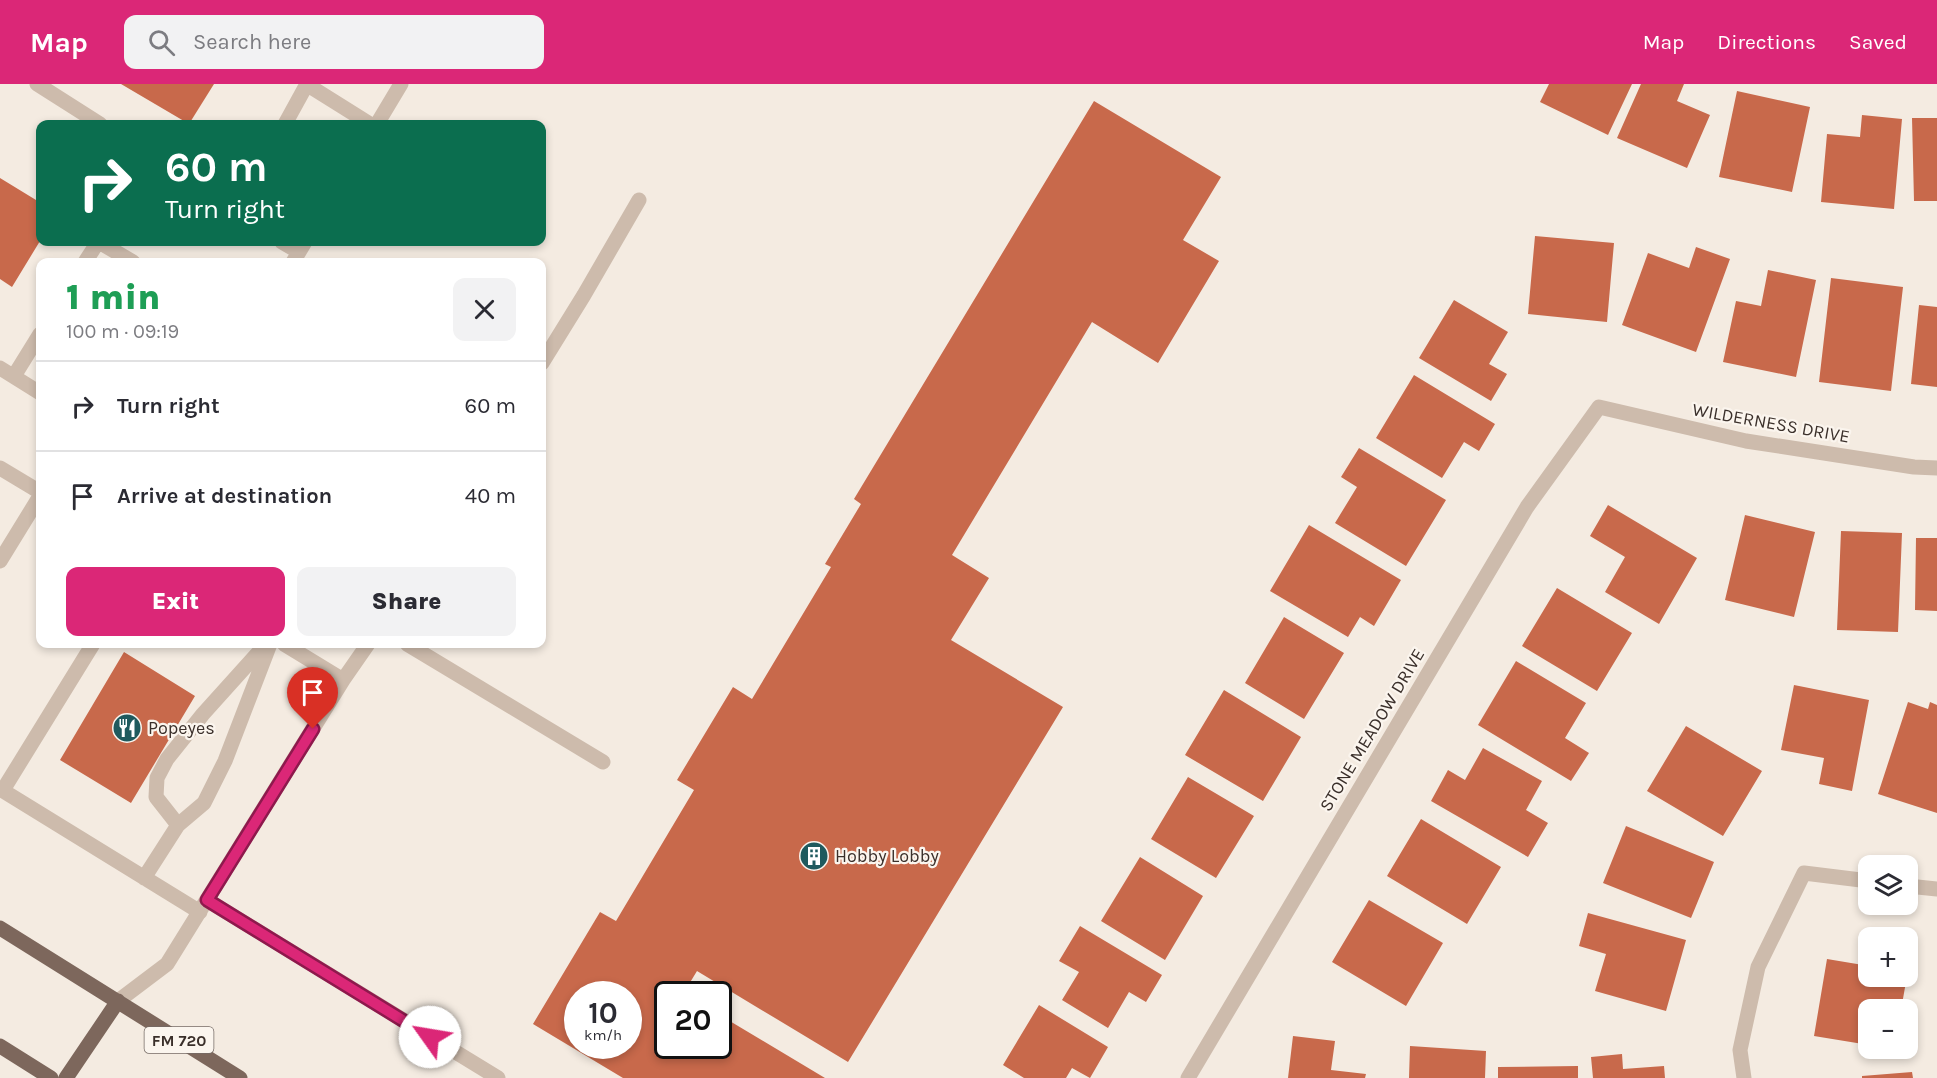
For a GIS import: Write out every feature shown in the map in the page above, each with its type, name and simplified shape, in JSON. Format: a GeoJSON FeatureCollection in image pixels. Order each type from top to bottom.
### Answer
{"type":"FeatureCollection","features":[{"type":"Feature","properties":{"kind":"main road","name":"FM 720"},"geometry":{"type":"LineString","coordinates":[[0,927],[240,1078]]}},
{"type":"Feature","properties":{"kind":"main road"},"geometry":{"type":"LineString","coordinates":[[66,1078],[118,1001]]}},
{"type":"Feature","properties":{"kind":"main road"},"geometry":{"type":"LineString","coordinates":[[0,1046],[51,1078]]}},
{"type":"Feature","properties":{"kind":"street"},"geometry":{"type":"LineString","coordinates":[[37,84],[94,120]]}},
{"type":"Feature","properties":{"kind":"street"},"geometry":{"type":"LineString","coordinates":[[287,120],[306,84],[364,120]]}},
{"type":"Feature","properties":{"kind":"street"},"geometry":{"type":"LineString","coordinates":[[379,120],[401,84]]}},
{"type":"Feature","properties":{"kind":"street"},"geometry":{"type":"LineString","coordinates":[[546,356],[639,200]]}},
{"type":"Feature","properties":{"kind":"street"},"geometry":{"type":"LineString","coordinates":[[106,246],[126,258]]}},
{"type":"Feature","properties":{"kind":"street"},"geometry":{"type":"LineString","coordinates":[[14,376],[36,340]]}},
{"type":"Feature","properties":{"kind":"street"},"geometry":{"type":"LineString","coordinates":[[0,368],[36,390]]}},
{"type":"Feature","properties":{"kind":"street","name":"WILDERNESS DRIVE"},"geometry":{"type":"LineString","coordinates":[[1599,407],[1746,441],[1914,467],[1937,468]]}},
{"type":"Feature","properties":{"kind":"street","name":"STONE MEADOW DRIVE"},"geometry":{"type":"LineString","coordinates":[[1188,1078],[1527,507],[1599,407]]}},
{"type":"Feature","properties":{"kind":"street"},"geometry":{"type":"LineString","coordinates":[[0,468],[36,491]]}},
{"type":"Feature","properties":{"kind":"street"},"geometry":{"type":"LineString","coordinates":[[0,561],[36,501]]}},
{"type":"Feature","properties":{"kind":"street"},"geometry":{"type":"LineString","coordinates":[[90,648],[1,789],[144,878],[203,906],[498,1078]]}},
{"type":"Feature","properties":{"kind":"street"},"geometry":{"type":"LineString","coordinates":[[178,825],[156,797],[157,778],[168,759],[203,714],[264,648]]}},
{"type":"Feature","properties":{"kind":"street"},"geometry":{"type":"LineString","coordinates":[[144,878],[178,825],[204,803],[225,761],[267,648]]}},
{"type":"Feature","properties":{"kind":"street"},"geometry":{"type":"LineString","coordinates":[[291,648],[343,680]]}},
{"type":"Feature","properties":{"kind":"street"},"geometry":{"type":"LineString","coordinates":[[118,1001],[167,964],[343,680],[365,648]]}},
{"type":"Feature","properties":{"kind":"street"},"geometry":{"type":"LineString","coordinates":[[413,648],[603,762]]}},
{"type":"Feature","properties":{"kind":"street"},"geometry":{"type":"LineString","coordinates":[[1744,1078],[1740,1050],[1758,967],[1804,873],[1858,880]]}},
{"type":"Feature","properties":{"kind":"street"},"geometry":{"type":"LineString","coordinates":[[1918,887],[1937,889]]}},
{"type":"Feature","properties":{"kind":"building"},"geometry":{"type":"Polygon","coordinates":[[[121,84],[214,84],[192,120],[182,120],[121,84]]]}},
{"type":"Feature","properties":{"kind":"building"},"geometry":{"type":"Polygon","coordinates":[[[1549,84],[1632,84],[1608,135],[1540,102],[1549,84]]]}},
{"type":"Feature","properties":{"kind":"building"},"geometry":{"type":"Polygon","coordinates":[[[1641,84],[1684,84],[1677,101],[1710,115],[1687,168],[1617,138],[1641,84]]]}},
{"type":"Feature","properties":{"kind":"building"},"geometry":{"type":"Polygon","coordinates":[[[1737,91],[1810,107],[1792,192],[1719,177],[1737,91]]]}},
{"type":"Feature","properties":{"kind":"building"},"geometry":{"type":"Polygon","coordinates":[[[1094,101],[1221,177],[1183,240],[1219,261],[1158,363],[1092,322],[952,555],[989,578],[951,640],[1063,707],[848,1062],[732,992],[732,981],[714,981],[697,971],[691,981],[654,981],[654,1059],[732,1059],[732,1022],[825,1078],[623,1078],[591,1059],[642,1059],[642,981],[564,981],[564,1043],[533,1024],[600,912],[616,921],[694,790],[677,780],[733,687],[752,699],[831,567],[825,564],[861,504],[854,499],[1094,101]]]}},
{"type":"Feature","properties":{"kind":"building"},"geometry":{"type":"Polygon","coordinates":[[[1862,115],[1902,119],[1894,209],[1821,202],[1827,134],[1860,137],[1862,115]]]}},
{"type":"Feature","properties":{"kind":"building"},"geometry":{"type":"Polygon","coordinates":[[[1912,118],[1937,118],[1937,201],[1914,201],[1912,118]]]}},
{"type":"Feature","properties":{"kind":"building"},"geometry":{"type":"Polygon","coordinates":[[[0,178],[36,200],[37,246],[12,287],[0,279],[0,178]]]}},
{"type":"Feature","properties":{"kind":"building"},"geometry":{"type":"Polygon","coordinates":[[[1535,236],[1614,243],[1607,322],[1528,314],[1535,236]]]}},
{"type":"Feature","properties":{"kind":"building"},"geometry":{"type":"Polygon","coordinates":[[[1696,247],[1730,259],[1696,352],[1622,325],[1648,253],[1689,268],[1696,247]]]}},
{"type":"Feature","properties":{"kind":"building"},"geometry":{"type":"Polygon","coordinates":[[[1768,270],[1816,280],[1796,377],[1723,362],[1736,301],[1761,306],[1768,270]]]}},
{"type":"Feature","properties":{"kind":"building"},"geometry":{"type":"Polygon","coordinates":[[[1831,278],[1903,287],[1891,391],[1819,382],[1831,278]]]}},
{"type":"Feature","properties":{"kind":"building"},"geometry":{"type":"Polygon","coordinates":[[[1454,300],[1508,332],[1489,364],[1507,374],[1491,401],[1419,358],[1454,300]]]}},
{"type":"Feature","properties":{"kind":"building"},"geometry":{"type":"Polygon","coordinates":[[[1919,305],[1937,307],[1937,387],[1911,384],[1919,305]]]}},
{"type":"Feature","properties":{"kind":"building"},"geometry":{"type":"Polygon","coordinates":[[[1414,375],[1495,424],[1479,451],[1464,442],[1442,478],[1376,438],[1414,375]]]}},
{"type":"Feature","properties":{"kind":"building"},"geometry":{"type":"Polygon","coordinates":[[[1359,448],[1446,500],[1406,566],[1335,523],[1357,487],[1341,477],[1359,448]]]}},
{"type":"Feature","properties":{"kind":"building"},"geometry":{"type":"Polygon","coordinates":[[[1608,505],[1697,558],[1659,624],[1605,592],[1625,557],[1590,536],[1608,505]]]}},
{"type":"Feature","properties":{"kind":"building"},"geometry":{"type":"Polygon","coordinates":[[[1745,515],[1815,532],[1794,617],[1725,600],[1745,515]]]}},
{"type":"Feature","properties":{"kind":"building"},"geometry":{"type":"Polygon","coordinates":[[[1309,525],[1401,580],[1374,626],[1360,617],[1348,637],[1270,591],[1309,525]]]}},
{"type":"Feature","properties":{"kind":"building"},"geometry":{"type":"Polygon","coordinates":[[[1841,531],[1902,533],[1898,632],[1837,630],[1841,531]]]}},
{"type":"Feature","properties":{"kind":"building"},"geometry":{"type":"Polygon","coordinates":[[[1916,538],[1937,538],[1937,611],[1915,610],[1916,538]]]}},
{"type":"Feature","properties":{"kind":"building"},"geometry":{"type":"Polygon","coordinates":[[[1557,588],[1632,633],[1597,691],[1522,646],[1557,588]]]}},
{"type":"Feature","properties":{"kind":"building"},"geometry":{"type":"Polygon","coordinates":[[[1284,617],[1344,653],[1304,719],[1245,683],[1284,617]]]}},
{"type":"Feature","properties":{"kind":"building","name":"Popeyes"},"geometry":{"type":"Polygon","coordinates":[[[124,652],[195,696],[131,803],[60,760],[124,652]]]}},
{"type":"Feature","properties":{"kind":"building"},"geometry":{"type":"Polygon","coordinates":[[[1516,661],[1586,703],[1565,738],[1589,753],[1571,781],[1478,725],[1516,661]]]}},
{"type":"Feature","properties":{"kind":"building"},"geometry":{"type":"Polygon","coordinates":[[[1794,685],[1869,700],[1852,791],[1819,784],[1824,758],[1781,750],[1794,685]]]}},
{"type":"Feature","properties":{"kind":"building"},"geometry":{"type":"Polygon","coordinates":[[[1224,690],[1301,737],[1263,801],[1185,755],[1224,690]]]}},
{"type":"Feature","properties":{"kind":"building"},"geometry":{"type":"Polygon","coordinates":[[[1908,702],[1928,709],[1930,702],[1937,705],[1937,813],[1878,794],[1908,702]]]}},
{"type":"Feature","properties":{"kind":"building"},"geometry":{"type":"Polygon","coordinates":[[[1686,726],[1762,771],[1723,836],[1647,791],[1686,726]]]}},
{"type":"Feature","properties":{"kind":"building"},"geometry":{"type":"Polygon","coordinates":[[[1483,748],[1542,781],[1526,810],[1548,823],[1528,857],[1431,801],[1448,770],[1465,780],[1483,748]]]}},
{"type":"Feature","properties":{"kind":"building"},"geometry":{"type":"Polygon","coordinates":[[[1188,777],[1254,816],[1216,878],[1151,839],[1188,777]]]}},
{"type":"Feature","properties":{"kind":"building"},"geometry":{"type":"Polygon","coordinates":[[[1421,819],[1501,867],[1467,924],[1387,876],[1421,819]]]}},
{"type":"Feature","properties":{"kind":"building"},"geometry":{"type":"Polygon","coordinates":[[[1626,826],[1714,862],[1691,918],[1603,883],[1626,826]]]}},
{"type":"Feature","properties":{"kind":"building"},"geometry":{"type":"Polygon","coordinates":[[[1140,857],[1203,896],[1165,960],[1101,921],[1140,857]]]}},
{"type":"Feature","properties":{"kind":"building"},"geometry":{"type":"Polygon","coordinates":[[[1369,900],[1443,943],[1406,1006],[1332,962],[1369,900]]]}},
{"type":"Feature","properties":{"kind":"building"},"geometry":{"type":"Polygon","coordinates":[[[1588,913],[1686,940],[1666,1011],[1595,991],[1606,954],[1579,946],[1588,913]]]}},
{"type":"Feature","properties":{"kind":"building"},"geometry":{"type":"Polygon","coordinates":[[[1080,926],[1162,975],[1146,1002],[1129,992],[1108,1028],[1062,1000],[1079,972],[1059,961],[1080,926]]]}},
{"type":"Feature","properties":{"kind":"building"},"geometry":{"type":"Polygon","coordinates":[[[1827,959],[1858,964],[1858,987],[1905,987],[1903,999],[1858,999],[1858,1043],[1814,1036],[1827,959]]]}},
{"type":"Feature","properties":{"kind":"building"},"geometry":{"type":"Polygon","coordinates":[[[1039,1005],[1108,1047],[1090,1078],[1072,1068],[1066,1078],[1024,1078],[1003,1065],[1039,1005]]]}},
{"type":"Feature","properties":{"kind":"building"},"geometry":{"type":"Polygon","coordinates":[[[1293,1036],[1335,1041],[1331,1070],[1366,1074],[1365,1078],[1288,1078],[1293,1036]]]}},
{"type":"Feature","properties":{"kind":"building"},"geometry":{"type":"Polygon","coordinates":[[[1410,1046],[1486,1051],[1485,1078],[1409,1078],[1410,1046]]]}},
{"type":"Feature","properties":{"kind":"building"},"geometry":{"type":"Polygon","coordinates":[[[1622,1054],[1623,1069],[1664,1066],[1665,1078],[1593,1078],[1591,1057],[1622,1054]]]}},
{"type":"Feature","properties":{"kind":"building"},"geometry":{"type":"Polygon","coordinates":[[[1578,1066],[1578,1078],[1498,1078],[1498,1067],[1578,1066]]]}},
{"type":"Feature","properties":{"kind":"building"},"geometry":{"type":"Polygon","coordinates":[[[1912,1072],[1913,1078],[1862,1078],[1862,1076],[1912,1072]]]}},
{"type":"Feature","properties":{"kind":"place","name":"Popeyes"},"geometry":{"type":"Point","coordinates":[127,728]}},
{"type":"Feature","properties":{"kind":"place","name":"Hobby Lobby"},"geometry":{"type":"Point","coordinates":[814,856]}},
{"type":"Feature","properties":{"kind":"route"},"geometry":{"type":"LineString","coordinates":[[313,729],[207,900],[430,1037]]}}]}
